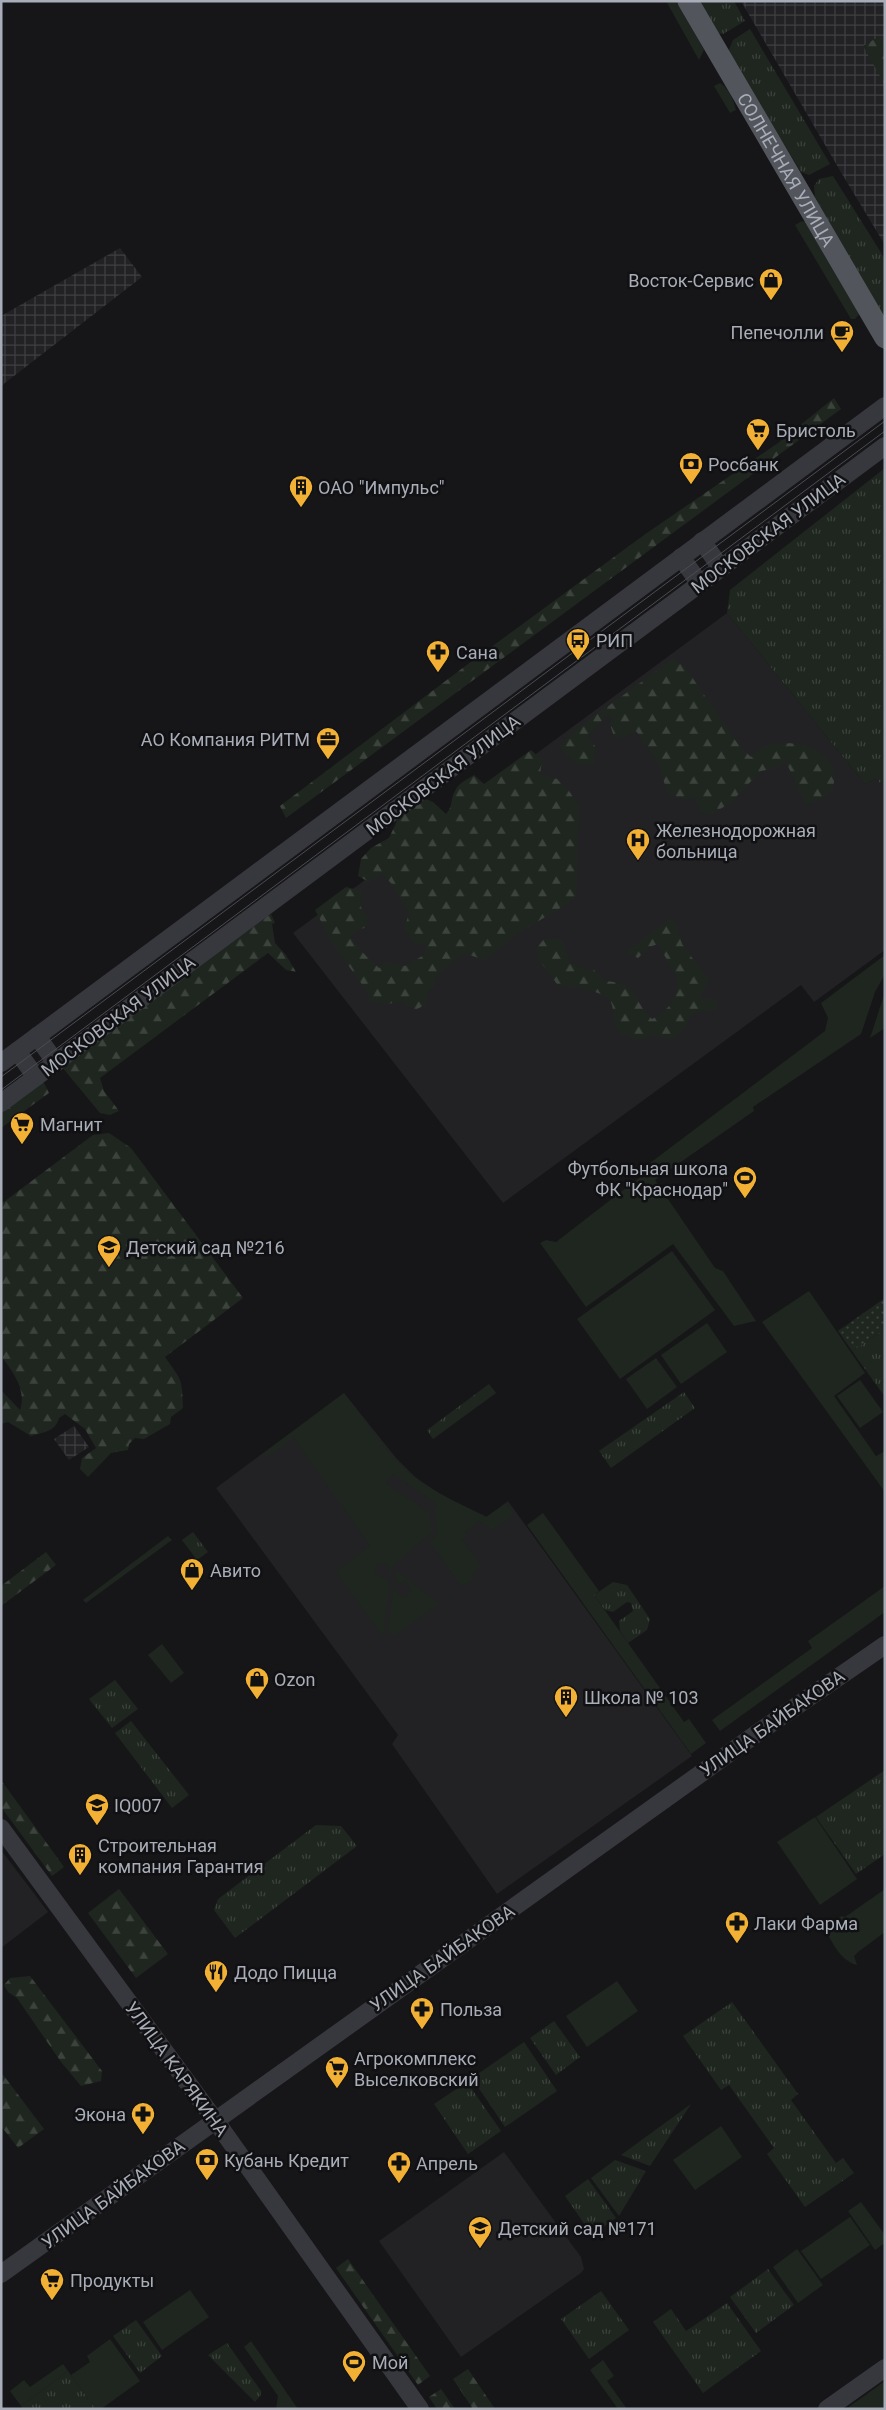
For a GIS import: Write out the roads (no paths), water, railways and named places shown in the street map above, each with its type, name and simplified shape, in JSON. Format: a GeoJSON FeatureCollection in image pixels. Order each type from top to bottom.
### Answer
{"type":"FeatureCollection","features":[{"type":"Feature","properties":{"kind":"main road","name":"СОЛНЕЧНАЯ УЛИЦА"},"geometry":{"type":"LineString","coordinates":[[688,1],[885,338]]}},
{"type":"Feature","properties":{"kind":"street","name":"МОСКОВСКАЯ УЛИЦА"},"geometry":{"type":"LineString","coordinates":[[1,1063],[885,406]]}},
{"type":"Feature","properties":{"kind":"street","name":"МОСКОВСКАЯ УЛИЦА"},"geometry":{"type":"LineString","coordinates":[[1,1103],[885,446]]}},
{"type":"Feature","properties":{"kind":"street"},"geometry":{"type":"LineString","coordinates":[[702,541],[721,568]]}},
{"type":"Feature","properties":{"kind":"street"},"geometry":{"type":"LineString","coordinates":[[681,557],[700,584]]}},
{"type":"Feature","properties":{"kind":"street"},"geometry":{"type":"LineString","coordinates":[[37,1036],[56,1063]]}},
{"type":"Feature","properties":{"kind":"street"},"geometry":{"type":"LineString","coordinates":[[17,1051],[36,1077]]}},
{"type":"Feature","properties":{"kind":"street","name":"УЛИЦА БАЙБАКОВА"},"geometry":{"type":"LineString","coordinates":[[1,2274],[756,1734],[885,1645]]}},
{"type":"Feature","properties":{"kind":"street","name":"УЛИЦА КАРЯКИНА"},"geometry":{"type":"LineString","coordinates":[[1,1828],[215,2120],[420,2409]]}},
{"type":"Feature","properties":{"kind":"street"},"geometry":{"type":"LineString","coordinates":[[827,2409],[885,2368]]}},
{"type":"Feature","properties":{"kind":"tram line"},"geometry":{"type":"LineString","coordinates":[[1,1077],[885,421]]}},
{"type":"Feature","properties":{"kind":"tram line"},"geometry":{"type":"LineString","coordinates":[[1,1090],[885,431]]}},
{"type":"Feature","properties":{"kind":"place","name":"Восток-Сервис"},"geometry":{"type":"Point","coordinates":[771,301]}},
{"type":"Feature","properties":{"kind":"place","name":"Пепечолли"},"geometry":{"type":"Point","coordinates":[842,353]}},
{"type":"Feature","properties":{"kind":"place","name":"Бристоль"},"geometry":{"type":"Point","coordinates":[758,451]}},
{"type":"Feature","properties":{"kind":"place","name":"Росбанк"},"geometry":{"type":"Point","coordinates":[691,485]}},
{"type":"Feature","properties":{"kind":"place","name":"ОАО \"Импульс\""},"geometry":{"type":"Point","coordinates":[301,508]}},
{"type":"Feature","properties":{"kind":"place","name":"РИП"},"geometry":{"type":"Point","coordinates":[578,661]}},
{"type":"Feature","properties":{"kind":"place","name":"Сана"},"geometry":{"type":"Point","coordinates":[438,673]}},
{"type":"Feature","properties":{"kind":"place","name":"АО Компания РИТМ"},"geometry":{"type":"Point","coordinates":[328,760]}},
{"type":"Feature","properties":{"kind":"place","name":"Железнодорожная больница"},"geometry":{"type":"Point","coordinates":[638,861]}},
{"type":"Feature","properties":{"kind":"place","name":"Магнит"},"geometry":{"type":"Point","coordinates":[22,1145]}},
{"type":"Feature","properties":{"kind":"place","name":"Футбольная школа ФК \"Краснодар\""},"geometry":{"type":"Point","coordinates":[745,1199]}},
{"type":"Feature","properties":{"kind":"place","name":"Детский сад №216"},"geometry":{"type":"Point","coordinates":[109,1268]}},
{"type":"Feature","properties":{"kind":"place","name":"Авито"},"geometry":{"type":"Point","coordinates":[192,1591]}},
{"type":"Feature","properties":{"kind":"place","name":"Ozon"},"geometry":{"type":"Point","coordinates":[257,1700]}},
{"type":"Feature","properties":{"kind":"place","name":"Школа № 103"},"geometry":{"type":"Point","coordinates":[566,1718]}},
{"type":"Feature","properties":{"kind":"place","name":"IQ007"},"geometry":{"type":"Point","coordinates":[97,1826]}},
{"type":"Feature","properties":{"kind":"place","name":"Строительная компания Гарантия"},"geometry":{"type":"Point","coordinates":[80,1876]}},
{"type":"Feature","properties":{"kind":"place","name":"Лаки Фарма"},"geometry":{"type":"Point","coordinates":[737,1944]}},
{"type":"Feature","properties":{"kind":"place","name":"Додо Пицца"},"geometry":{"type":"Point","coordinates":[216,1993]}},
{"type":"Feature","properties":{"kind":"place","name":"Польза"},"geometry":{"type":"Point","coordinates":[422,2030]}},
{"type":"Feature","properties":{"kind":"place","name":"Агрокомплекс Выселковский"},"geometry":{"type":"Point","coordinates":[337,2089]}},
{"type":"Feature","properties":{"kind":"place","name":"Экона"},"geometry":{"type":"Point","coordinates":[143,2135]}},
{"type":"Feature","properties":{"kind":"place","name":"Кубань Кредит"},"geometry":{"type":"Point","coordinates":[207,2181]}},
{"type":"Feature","properties":{"kind":"place","name":"Апрель"},"geometry":{"type":"Point","coordinates":[399,2184]}},
{"type":"Feature","properties":{"kind":"place","name":"Детский сад №171"},"geometry":{"type":"Point","coordinates":[480,2249]}},
{"type":"Feature","properties":{"kind":"place","name":"Продукты"},"geometry":{"type":"Point","coordinates":[52,2301]}},
{"type":"Feature","properties":{"kind":"place","name":"Мой"},"geometry":{"type":"Point","coordinates":[354,2383]}}]}
